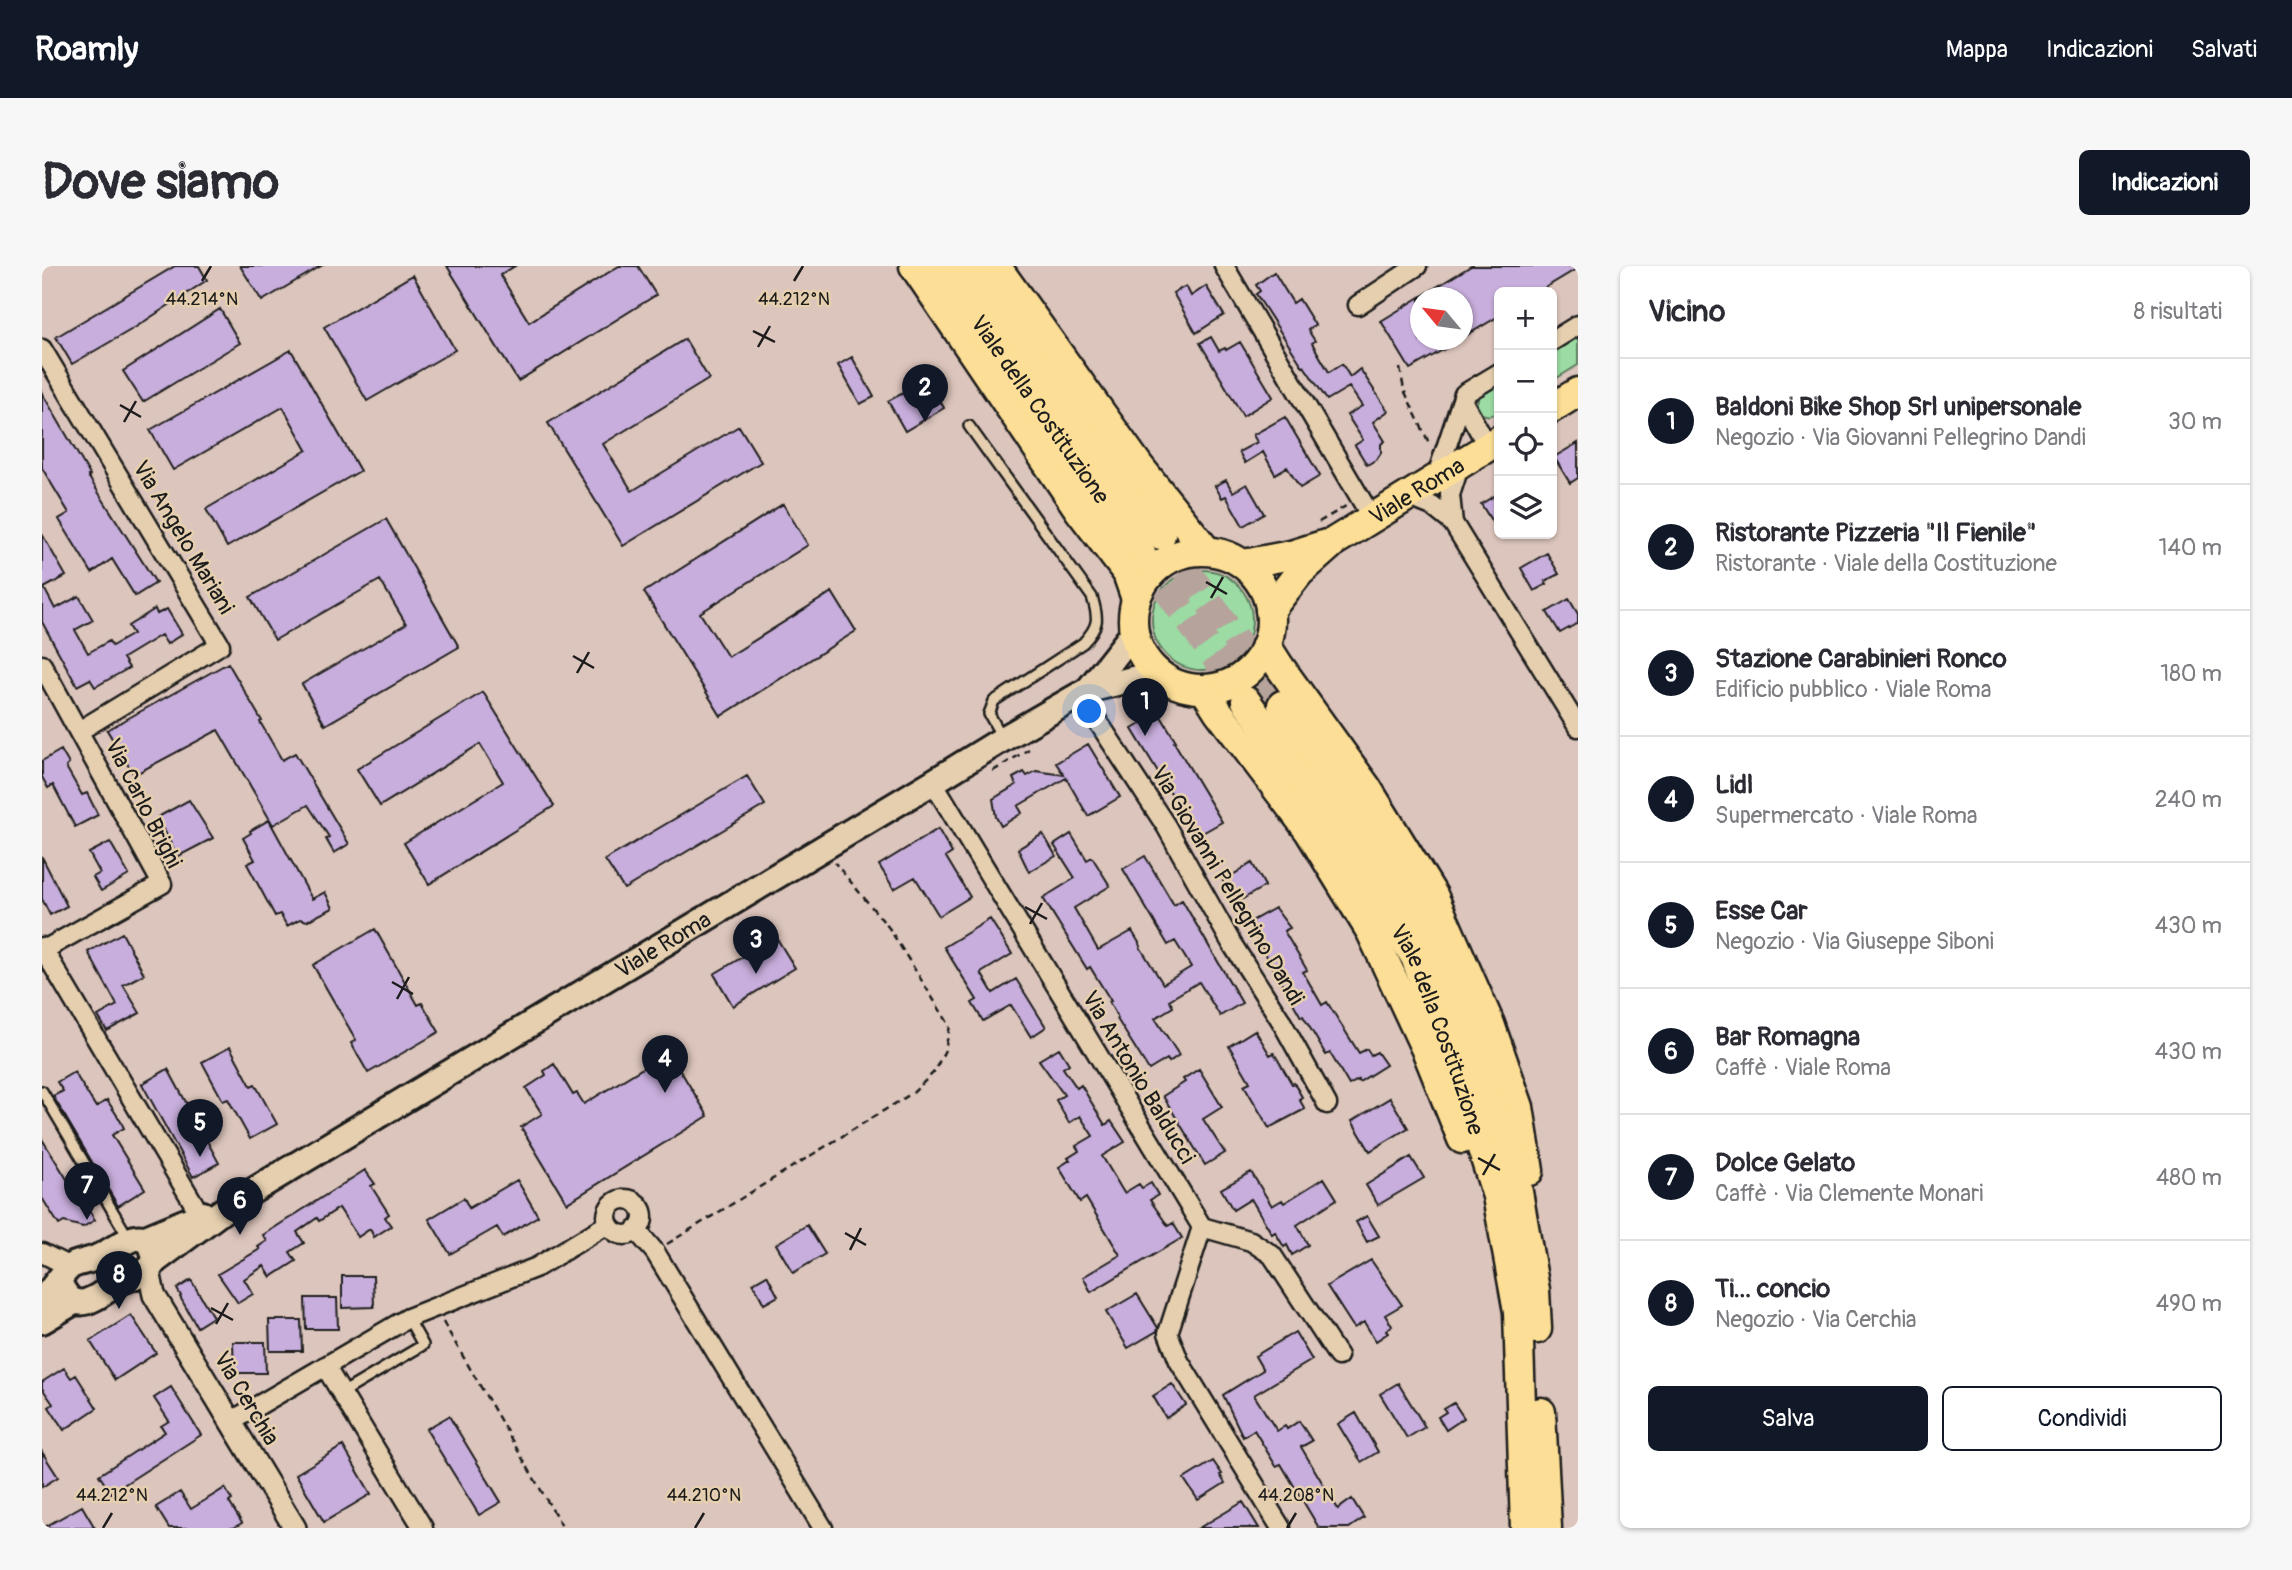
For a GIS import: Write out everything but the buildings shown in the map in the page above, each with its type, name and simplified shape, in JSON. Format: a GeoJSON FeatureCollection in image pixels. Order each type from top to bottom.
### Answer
{"type":"FeatureCollection","features":[{"type":"Feature","properties":{"kind":"main road"},"geometry":{"type":"LineString","coordinates":[[914,266],[1072,499],[1127,573],[1136,599]]}},
{"type":"Feature","properties":{"kind":"main road","name":"Viale della Costituzione"},"geometry":{"type":"LineString","coordinates":[[940,266],[1151,544],[969,266]]}},
{"type":"Feature","properties":{"kind":"main road"},"geometry":{"type":"LineString","coordinates":[[996,266],[1139,466],[1206,550]]}},
{"type":"Feature","properties":{"kind":"main road"},"geometry":{"type":"LineString","coordinates":[[1557,405],[1578,392]]}},
{"type":"Feature","properties":{"kind":"main road","name":"Viale Roma"},"geometry":{"type":"LineString","coordinates":[[1270,610],[1299,573],[1335,541],[1494,443]]}},
{"type":"Feature","properties":{"kind":"main road","name":"Viale Roma"},"geometry":{"type":"LineString","coordinates":[[1244,564],[1291,555],[1335,541]]}},
{"type":"Feature","properties":{"kind":"main road"},"geometry":{"type":"LineString","coordinates":[[1197,694],[1242,676],[1256,662],[1266,645],[1271,628],[1270,610],[1257,577],[1244,564],[1226,555],[1206,550],[1184,553],[1163,563],[1146,579],[1136,599],[1133,615],[1134,632],[1143,654],[1157,684],[1172,682],[1187,687],[1218,712],[1309,831],[1371,932],[1427,1052],[1482,1189],[1501,1278],[1527,1301],[1546,1254],[1529,1175],[1519,1107],[1490,1024],[1433,895],[1367,788],[1266,645]]}},
{"type":"Feature","properties":{"kind":"main road","name":"Viale Roma"},"geometry":{"type":"LineString","coordinates":[[65,1274],[136,1239],[236,1201],[1084,692],[1134,632]]}},
{"type":"Feature","properties":{"kind":"main road","name":"Viale Roma"},"geometry":{"type":"LineString","coordinates":[[1084,692],[1157,684]]}},
{"type":"Feature","properties":{"kind":"main road","name":"Viale della Costituzione"},"geometry":{"type":"LineString","coordinates":[[1246,701],[1343,836],[1415,957],[1460,1076],[1527,1301],[1525,1528]]}},
{"type":"Feature","properties":{"kind":"main road","name":"Viale della Costituzione"},"geometry":{"type":"LineString","coordinates":[[1282,705],[1377,846],[1440,968],[1513,1163],[1547,1528]]}},
{"type":"Feature","properties":{"kind":"main road","name":"Viale Roma"},"geometry":{"type":"LineString","coordinates":[[74,1301],[90,1301],[124,1280],[153,1276],[236,1201]]}},
{"type":"Feature","properties":{"kind":"main road"},"geometry":{"type":"LineString","coordinates":[[136,1239],[149,1244],[154,1252],[153,1276]]}},
{"type":"Feature","properties":{"kind":"main road"},"geometry":{"type":"LineString","coordinates":[[42,1300],[65,1274]]}},
{"type":"Feature","properties":{"kind":"main road"},"geometry":{"type":"LineString","coordinates":[[42,1321],[74,1301],[67,1296],[65,1274]]}},
{"type":"Feature","properties":{"kind":"street"},"geometry":{"type":"LineString","coordinates":[[1224,266],[1372,518]]}},
{"type":"Feature","properties":{"kind":"street"},"geometry":{"type":"LineString","coordinates":[[1358,305],[1417,266]]}},
{"type":"Feature","properties":{"kind":"street"},"geometry":{"type":"LineString","coordinates":[[1557,338],[1578,325]]}},
{"type":"Feature","properties":{"kind":"street","name":"Via Angelo Mariani"},"geometry":{"type":"LineString","coordinates":[[42,349],[220,645],[79,731]]}},
{"type":"Feature","properties":{"kind":"street"},"geometry":{"type":"LineString","coordinates":[[1436,478],[1464,394],[1494,376]]}},
{"type":"Feature","properties":{"kind":"street"},"geometry":{"type":"LineString","coordinates":[[1462,400],[1494,443]]}},
{"type":"Feature","properties":{"kind":"street"},"geometry":{"type":"LineString","coordinates":[[1453,523],[1450,495],[1460,464]]}},
{"type":"Feature","properties":{"kind":"street"},"geometry":{"type":"LineString","coordinates":[[1407,496],[1432,506],[1453,523],[1578,727]]}},
{"type":"Feature","properties":{"kind":"street","name":"Via Carlo Brighi"},"geometry":{"type":"LineString","coordinates":[[42,665],[162,884],[43,949]]}},
{"type":"Feature","properties":{"kind":"street","name":"Via Giovanni Pellegrino Dandi"},"geometry":{"type":"LineString","coordinates":[[1084,692],[1166,826],[1232,944],[1280,1019],[1327,1104]]}},
{"type":"Feature","properties":{"kind":"street","name":"Via Antonio Balducci"},"geometry":{"type":"LineString","coordinates":[[933,782],[1202,1227]]}},
{"type":"Feature","properties":{"kind":"street"},"geometry":{"type":"LineString","coordinates":[[43,949],[194,1204],[195,1217]]}},
{"type":"Feature","properties":{"kind":"street"},"geometry":{"type":"LineString","coordinates":[[629,1199],[638,1205],[642,1221],[636,1230],[621,1234],[608,1224],[609,1208],[618,1200],[629,1199]]}},
{"type":"Feature","properties":{"kind":"street"},"geometry":{"type":"LineString","coordinates":[[230,1422],[408,1318],[537,1267],[608,1224]]}},
{"type":"Feature","properties":{"kind":"street"},"geometry":{"type":"LineString","coordinates":[[1281,1528],[1179,1361],[1168,1333],[1202,1227],[1251,1241],[1272,1255],[1338,1356]]}},
{"type":"Feature","properties":{"kind":"street"},"geometry":{"type":"LineString","coordinates":[[636,1230],[655,1252],[823,1528]]}},
{"type":"Feature","properties":{"kind":"street"},"geometry":{"type":"LineString","coordinates":[[42,1253],[65,1274]]}},
{"type":"Feature","properties":{"kind":"street"},"geometry":{"type":"LineString","coordinates":[[42,1261],[65,1274]]}},
{"type":"Feature","properties":{"kind":"street","name":"Via Cerchia"},"geometry":{"type":"LineString","coordinates":[[153,1276],[230,1422],[295,1528]]}},
{"type":"Feature","properties":{"kind":"street"},"geometry":{"type":"LineString","coordinates":[[325,1366],[424,1528]]}},
{"type":"Feature","properties":{"kind":"lane"},"geometry":{"type":"LineString","coordinates":[[969,426],[1092,597],[1097,613],[1095,630],[1083,642],[994,701],[989,714],[1003,739]]}},
{"type":"Feature","properties":{"kind":"lane"},"geometry":{"type":"LineString","coordinates":[[42,1091],[136,1239]]}},
{"type":"Feature","properties":{"kind":"lane"},"geometry":{"type":"LineString","coordinates":[[342,1393],[423,1345],[408,1318]]}},
{"type":"Feature","properties":{"kind":"path"},"geometry":{"type":"LineString","coordinates":[[1400,368],[1404,390],[1430,445]]}},
{"type":"Feature","properties":{"kind":"path"},"geometry":{"type":"LineString","coordinates":[[1157,684],[1197,694]]}},
{"type":"Feature","properties":{"kind":"path"},"geometry":{"type":"LineString","coordinates":[[990,772],[1036,745]]}},
{"type":"Feature","properties":{"kind":"path"},"geometry":{"type":"LineString","coordinates":[[655,1252],[914,1091],[934,1072],[946,1050],[950,1026],[934,999],[889,928],[835,863]]}},
{"type":"Feature","properties":{"kind":"path"},"geometry":{"type":"LineString","coordinates":[[434,1306],[563,1528]]}},
{"type":"Feature","properties":{"kind":"green space"},"geometry":{"type":"Polygon","coordinates":[[[1578,334],[1578,365],[1557,378],[1557,350],[1557,347],[1578,334]]]}},
{"type":"Feature","properties":{"kind":"green space"},"geometry":{"type":"Polygon","coordinates":[[[1494,385],[1494,415],[1490,416],[1476,410],[1476,404],[1486,389],[1494,385]]]}},
{"type":"Feature","properties":{"kind":"green space"},"geometry":{"type":"Polygon","coordinates":[[[1202,570],[1221,574],[1237,585],[1248,601],[1252,620],[1248,639],[1237,655],[1221,666],[1202,670],[1183,666],[1167,655],[1156,639],[1152,620],[1156,601],[1167,585],[1183,574],[1202,570]]]}},
{"type":"Feature","properties":{"kind":"tunnel"},"geometry":{"type":"LineString","coordinates":[[1161,535],[1282,705]]}},
{"type":"Feature","properties":{"kind":"tunnel"},"geometry":{"type":"LineString","coordinates":[[1141,553],[1246,701]]}},
{"type":"Feature","properties":{"kind":"place","name":"Ristorante Pizzeria \"Il Fienile\""},"geometry":{"type":"Point","coordinates":[925,422]}},
{"type":"Feature","properties":{"kind":"place","name":"Baldoni Bike Shop Srl unipersonale"},"geometry":{"type":"Point","coordinates":[1145,736]}},
{"type":"Feature","properties":{"kind":"place","name":"Stazione Carabinieri Ronco"},"geometry":{"type":"Point","coordinates":[756,974]}},
{"type":"Feature","properties":{"kind":"place","name":"Lidl"},"geometry":{"type":"Point","coordinates":[665,1093]}},
{"type":"Feature","properties":{"kind":"place","name":"Esse Car"},"geometry":{"type":"Point","coordinates":[200,1157]}},
{"type":"Feature","properties":{"kind":"place","name":"Dolce Gelato"},"geometry":{"type":"Point","coordinates":[87,1220]}},
{"type":"Feature","properties":{"kind":"place","name":"Bar Romagna"},"geometry":{"type":"Point","coordinates":[240,1235]}},
{"type":"Feature","properties":{"kind":"place","name":"Ti... concio"},"geometry":{"type":"Point","coordinates":[119,1309]}}]}
